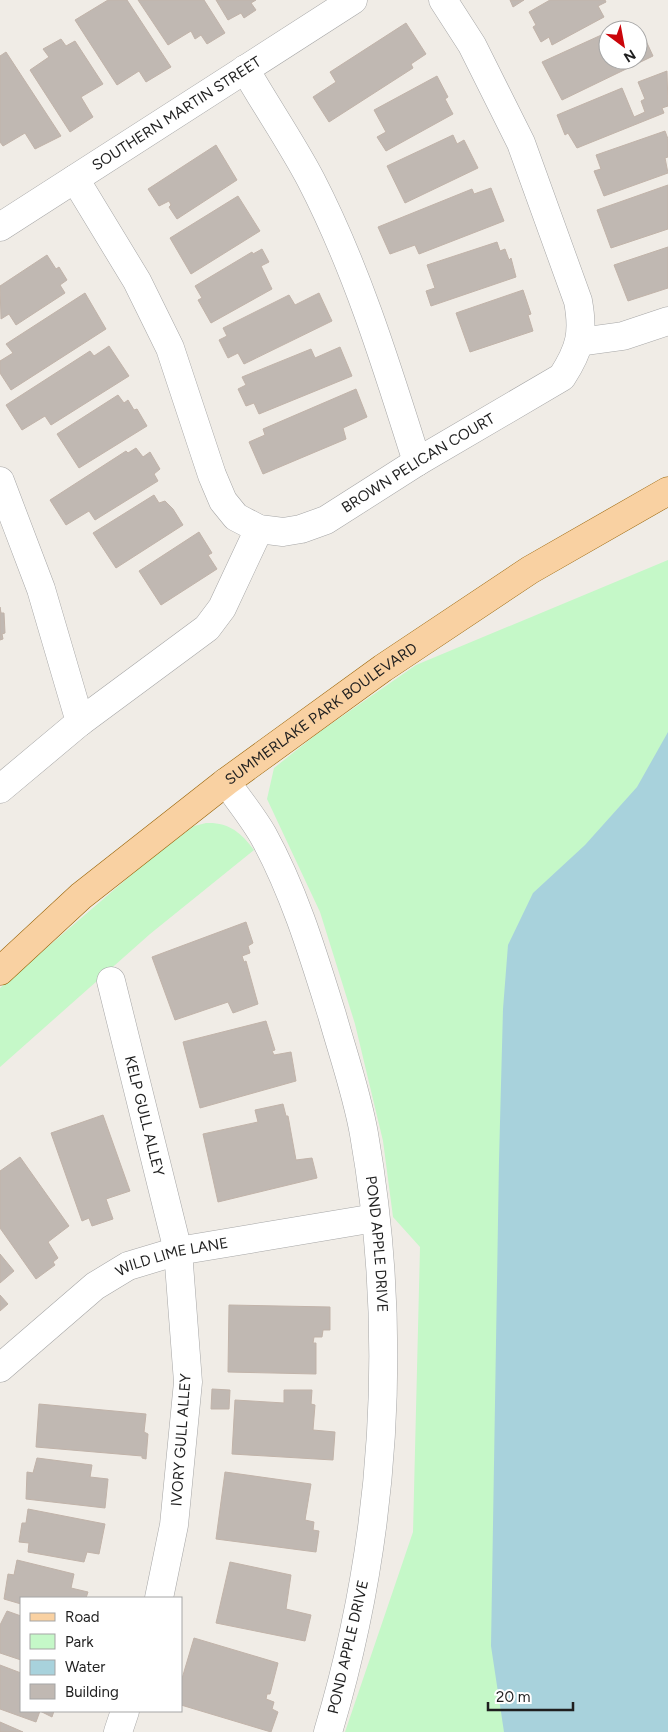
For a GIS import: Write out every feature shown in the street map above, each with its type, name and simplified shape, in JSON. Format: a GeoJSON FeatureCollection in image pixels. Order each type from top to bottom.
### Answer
{"type":"FeatureCollection","features":[{"type":"Feature","properties":{"kind":"main road","name":"SUMMERLAKE PARK BOULEVARD"},"geometry":{"type":"LineString","coordinates":[[0,971],[81,896],[226,782],[383,668],[530,570],[668,491]]}},
{"type":"Feature","properties":{"kind":"street","name":"SOUTHERN MARTIN STREET"},"geometry":{"type":"LineString","coordinates":[[0,227],[353,0]]}},
{"type":"Feature","properties":{"kind":"street","name":"BROWN PELICAN COURT"},"geometry":{"type":"LineString","coordinates":[[74,179],[137,281],[170,348],[212,474],[223,501],[236,516],[259,529],[282,532],[301,529],[326,520],[418,462],[562,377],[574,360],[583,326],[578,301],[521,143],[472,44],[443,0]]}},
{"type":"Feature","properties":{"kind":"street"},"geometry":{"type":"LineString","coordinates":[[244,69],[311,180],[342,247],[386,362],[418,462]]}},
{"type":"Feature","properties":{"kind":"street"},"geometry":{"type":"LineString","coordinates":[[579,342],[623,336],[668,321]]}},
{"type":"Feature","properties":{"kind":"street"},"geometry":{"type":"LineString","coordinates":[[0,481],[40,589],[80,722]]}},
{"type":"Feature","properties":{"kind":"street"},"geometry":{"type":"LineString","coordinates":[[0,789],[80,722],[208,628],[222,608],[259,529]]}},
{"type":"Feature","properties":{"kind":"street","name":"POND APPLE DRIVE"},"geometry":{"type":"LineString","coordinates":[[226,782],[262,834],[282,874],[310,944],[344,1057],[364,1133],[375,1218],[385,1350],[380,1471],[365,1576],[346,1669],[328,1732]]}},
{"type":"Feature","properties":{"kind":"street","name":"KELP GULL ALLEY"},"geometry":{"type":"LineString","coordinates":[[111,981],[178,1251]]}},
{"type":"Feature","properties":{"kind":"street","name":"WILD LIME LANE"},"geometry":{"type":"LineString","coordinates":[[0,1368],[95,1286],[128,1266],[178,1251],[375,1218]]}},
{"type":"Feature","properties":{"kind":"street","name":"IVORY GULL ALLEY"},"geometry":{"type":"LineString","coordinates":[[159,1597],[174,1525],[188,1382],[178,1251]]}},
{"type":"Feature","properties":{"kind":"street"},"geometry":{"type":"LineString","coordinates":[[118,1732],[125,1712]]}},
{"type":"Feature","properties":{"kind":"green space"},"geometry":{"type":"Polygon","coordinates":[[[668,560],[668,1732],[345,1732],[413,1532],[420,1247],[393,1217],[383,1141],[355,1024],[320,912],[267,799],[274,768],[318,733],[416,665],[668,560]]]}},
{"type":"Feature","properties":{"kind":"green space"},"geometry":{"type":"Polygon","coordinates":[[[206,823],[221,824],[233,829],[254,850],[150,934],[0,1067],[0,988],[144,864],[194,826],[206,823]]]}},
{"type":"Feature","properties":{"kind":"water"},"geometry":{"type":"Polygon","coordinates":[[[668,732],[668,1732],[504,1732],[491,1646],[499,1160],[503,1009],[508,945],[533,893],[585,845],[637,787],[668,732]]]}},
{"type":"Feature","properties":{"kind":"building"},"geometry":{"type":"Polygon","coordinates":[[[108,0],[127,0],[171,67],[146,82],[139,71],[117,85],[75,20],[108,0]]]}},
{"type":"Feature","properties":{"kind":"building"},"geometry":{"type":"Polygon","coordinates":[[[138,0],[204,0],[225,33],[207,44],[201,35],[195,39],[191,31],[168,45],[138,0]]]}},
{"type":"Feature","properties":{"kind":"building"},"geometry":{"type":"Polygon","coordinates":[[[216,0],[256,0],[251,3],[256,10],[244,18],[241,13],[228,20],[216,0]]]}},
{"type":"Feature","properties":{"kind":"building"},"geometry":{"type":"Polygon","coordinates":[[[510,0],[524,0],[513,7],[510,0]]]}},
{"type":"Feature","properties":{"kind":"building"},"geometry":{"type":"Polygon","coordinates":[[[550,0],[605,0],[606,2],[598,6],[604,17],[552,45],[549,37],[541,42],[533,27],[536,25],[529,12],[550,0]]]}},
{"type":"Feature","properties":{"kind":"building"},"geometry":{"type":"Polygon","coordinates":[[[406,23],[426,54],[411,64],[413,68],[329,122],[313,97],[336,82],[330,72],[406,23]]]}},
{"type":"Feature","properties":{"kind":"building"},"geometry":{"type":"Polygon","coordinates":[[[598,37],[598,70],[624,70],[562,100],[542,62],[598,37]]]}},
{"type":"Feature","properties":{"kind":"building"},"geometry":{"type":"Polygon","coordinates":[[[61,39],[66,46],[75,41],[103,84],[81,97],[93,117],[70,132],[30,70],[49,57],[43,49],[61,39]]]}},
{"type":"Feature","properties":{"kind":"building"},"geometry":{"type":"Polygon","coordinates":[[[648,45],[653,56],[648,58],[648,45]]]}},
{"type":"Feature","properties":{"kind":"building"},"geometry":{"type":"Polygon","coordinates":[[[6,52],[61,136],[35,149],[25,133],[3,146],[0,142],[0,56],[6,52]]]}},
{"type":"Feature","properties":{"kind":"building"},"geometry":{"type":"Polygon","coordinates":[[[667,71],[668,106],[662,108],[664,113],[577,148],[568,133],[565,135],[557,115],[622,88],[634,117],[645,112],[641,101],[645,99],[638,82],[667,71]]]}},
{"type":"Feature","properties":{"kind":"building"},"geometry":{"type":"Polygon","coordinates":[[[437,76],[448,97],[445,99],[453,114],[386,151],[377,137],[386,132],[374,110],[437,76]]]}},
{"type":"Feature","properties":{"kind":"building"},"geometry":{"type":"Polygon","coordinates":[[[665,131],[668,139],[668,157],[665,158],[668,173],[604,196],[594,171],[601,169],[596,155],[665,131]]]}},
{"type":"Feature","properties":{"kind":"building"},"geometry":{"type":"Polygon","coordinates":[[[453,135],[457,144],[464,140],[478,168],[405,203],[387,166],[453,135]]]}},
{"type":"Feature","properties":{"kind":"building"},"geometry":{"type":"Polygon","coordinates":[[[216,145],[237,180],[177,219],[169,207],[171,205],[169,201],[159,206],[148,189],[216,145]]]}},
{"type":"Feature","properties":{"kind":"building"},"geometry":{"type":"Polygon","coordinates":[[[668,185],[668,229],[611,248],[597,210],[668,185]]]}},
{"type":"Feature","properties":{"kind":"building"},"geometry":{"type":"Polygon","coordinates":[[[491,188],[504,221],[419,254],[415,245],[390,254],[378,227],[472,189],[474,194],[491,188]]]}},
{"type":"Feature","properties":{"kind":"building"},"geometry":{"type":"Polygon","coordinates":[[[238,196],[260,231],[191,274],[170,238],[238,196]]]}},
{"type":"Feature","properties":{"kind":"building"},"geometry":{"type":"Polygon","coordinates":[[[497,242],[500,251],[505,249],[509,260],[511,258],[516,277],[431,306],[426,291],[435,288],[427,265],[497,242]]]}},
{"type":"Feature","properties":{"kind":"building"},"geometry":{"type":"Polygon","coordinates":[[[668,247],[668,288],[628,301],[614,265],[668,247]]]}},
{"type":"Feature","properties":{"kind":"building"},"geometry":{"type":"Polygon","coordinates":[[[262,249],[269,262],[261,266],[272,289],[211,323],[198,300],[202,298],[195,286],[252,252],[253,254],[262,249]]]}},
{"type":"Feature","properties":{"kind":"building"},"geometry":{"type":"Polygon","coordinates":[[[47,255],[56,269],[59,267],[67,280],[60,285],[65,293],[16,325],[9,314],[1,319],[0,286],[47,255]]]}},
{"type":"Feature","properties":{"kind":"building"},"geometry":{"type":"Polygon","coordinates":[[[523,290],[531,314],[528,315],[533,331],[470,352],[456,313],[523,290]]]}},
{"type":"Feature","properties":{"kind":"building"},"geometry":{"type":"Polygon","coordinates":[[[85,293],[106,329],[11,390],[0,373],[0,361],[13,353],[6,344],[85,293]]]}},
{"type":"Feature","properties":{"kind":"building"},"geometry":{"type":"Polygon","coordinates":[[[319,293],[332,321],[244,364],[238,353],[228,358],[219,340],[227,336],[223,328],[289,295],[295,305],[319,293]]]}},
{"type":"Feature","properties":{"kind":"building"},"geometry":{"type":"Polygon","coordinates":[[[109,346],[129,376],[51,425],[45,416],[22,430],[6,405],[90,351],[94,356],[109,346]]]}},
{"type":"Feature","properties":{"kind":"building"},"geometry":{"type":"Polygon","coordinates":[[[340,347],[352,376],[259,414],[254,403],[246,406],[238,389],[246,385],[242,377],[311,349],[315,358],[340,347]]]}},
{"type":"Feature","properties":{"kind":"building"},"geometry":{"type":"Polygon","coordinates":[[[356,389],[367,417],[343,428],[346,439],[263,474],[249,442],[265,435],[263,429],[356,389]]]}},
{"type":"Feature","properties":{"kind":"building"},"geometry":{"type":"Polygon","coordinates":[[[118,395],[124,403],[128,400],[134,410],[137,409],[147,426],[79,468],[57,434],[118,395]]]}},
{"type":"Feature","properties":{"kind":"building"},"geometry":{"type":"Polygon","coordinates":[[[136,448],[143,457],[150,452],[160,469],[154,474],[158,481],[95,520],[89,511],[66,525],[50,500],[126,451],[128,453],[136,448]]]}},
{"type":"Feature","properties":{"kind":"building"},"geometry":{"type":"Polygon","coordinates":[[[154,495],[159,503],[165,501],[173,509],[183,525],[116,568],[93,533],[154,495]]]}},
{"type":"Feature","properties":{"kind":"building"},"geometry":{"type":"Polygon","coordinates":[[[199,532],[212,553],[208,555],[217,569],[161,605],[139,571],[199,532]]]}},
{"type":"Feature","properties":{"kind":"building"},"geometry":{"type":"Polygon","coordinates":[[[0,607],[1,613],[4,613],[5,633],[2,634],[3,639],[0,640],[0,607]]]}},
{"type":"Feature","properties":{"kind":"building"},"geometry":{"type":"Polygon","coordinates":[[[246,922],[253,943],[248,946],[250,953],[242,956],[244,962],[246,961],[258,1004],[233,1013],[228,1002],[175,1020],[152,957],[246,922]]]}},
{"type":"Feature","properties":{"kind":"building"},"geometry":{"type":"Polygon","coordinates":[[[266,1021],[275,1050],[272,1051],[274,1055],[291,1052],[296,1081],[200,1108],[183,1042],[266,1021]]]}},
{"type":"Feature","properties":{"kind":"building"},"geometry":{"type":"Polygon","coordinates":[[[283,1104],[286,1116],[288,1116],[296,1160],[312,1158],[317,1178],[218,1202],[203,1134],[258,1122],[255,1110],[283,1104]]]}},
{"type":"Feature","properties":{"kind":"building"},"geometry":{"type":"Polygon","coordinates":[[[103,1115],[130,1191],[106,1199],[113,1219],[92,1226],[89,1218],[82,1221],[51,1133],[103,1115]]]}},
{"type":"Feature","properties":{"kind":"building"},"geometry":{"type":"Polygon","coordinates":[[[20,1157],[69,1226],[48,1242],[58,1258],[53,1262],[55,1265],[36,1279],[0,1228],[0,1171],[20,1157]]]}},
{"type":"Feature","properties":{"kind":"building"},"geometry":{"type":"Polygon","coordinates":[[[0,1254],[14,1271],[0,1283],[0,1254]]]}},
{"type":"Feature","properties":{"kind":"building"},"geometry":{"type":"Polygon","coordinates":[[[0,1295],[8,1304],[0,1311],[0,1295]]]}},
{"type":"Feature","properties":{"kind":"building"},"geometry":{"type":"Polygon","coordinates":[[[229,1305],[330,1307],[330,1330],[323,1330],[322,1337],[314,1337],[313,1343],[316,1343],[316,1374],[228,1372],[229,1305]]]}},
{"type":"Feature","properties":{"kind":"building"},"geometry":{"type":"Polygon","coordinates":[[[212,1389],[230,1390],[229,1409],[211,1409],[212,1389]]]}},
{"type":"Feature","properties":{"kind":"building"},"geometry":{"type":"Polygon","coordinates":[[[284,1390],[312,1390],[311,1404],[315,1405],[313,1430],[335,1432],[333,1460],[232,1454],[235,1400],[284,1403],[284,1390]]]}},
{"type":"Feature","properties":{"kind":"building"},"geometry":{"type":"Polygon","coordinates":[[[39,1404],[146,1414],[144,1432],[148,1434],[146,1459],[142,1458],[142,1456],[36,1447],[39,1404]]]}},
{"type":"Feature","properties":{"kind":"building"},"geometry":{"type":"Polygon","coordinates":[[[37,1458],[92,1465],[90,1477],[108,1479],[105,1508],[26,1499],[27,1472],[33,1473],[37,1458]]]}},
{"type":"Feature","properties":{"kind":"building"},"geometry":{"type":"Polygon","coordinates":[[[225,1472],[311,1484],[305,1520],[314,1522],[313,1530],[319,1531],[316,1552],[216,1539],[225,1472]]]}},
{"type":"Feature","properties":{"kind":"building"},"geometry":{"type":"Polygon","coordinates":[[[28,1509],[105,1524],[99,1554],[87,1552],[84,1562],[28,1552],[29,1543],[19,1542],[22,1523],[26,1523],[28,1509]]]}},
{"type":"Feature","properties":{"kind":"building"},"geometry":{"type":"Polygon","coordinates":[[[17,1560],[74,1574],[71,1588],[88,1592],[86,1597],[20,1597],[20,1604],[4,1599],[8,1574],[14,1575],[17,1560]]]}},
{"type":"Feature","properties":{"kind":"building"},"geometry":{"type":"Polygon","coordinates":[[[230,1562],[291,1575],[286,1609],[311,1615],[305,1641],[216,1623],[230,1562]]]}},
{"type":"Feature","properties":{"kind":"building"},"geometry":{"type":"Polygon","coordinates":[[[7,1611],[20,1616],[20,1660],[0,1653],[0,1625],[7,1611]]]}},
{"type":"Feature","properties":{"kind":"building"},"geometry":{"type":"Polygon","coordinates":[[[194,1638],[278,1663],[270,1694],[267,1694],[266,1699],[274,1702],[272,1709],[278,1712],[271,1732],[182,1705],[182,1679],[194,1638]]]}},
{"type":"Feature","properties":{"kind":"building"},"geometry":{"type":"Polygon","coordinates":[[[0,1665],[20,1673],[20,1712],[40,1712],[36,1722],[0,1709],[0,1665]]]}},
{"type":"Feature","properties":{"kind":"building"},"geometry":{"type":"Polygon","coordinates":[[[42,1712],[54,1712],[52,1717],[42,1712]]]}},
{"type":"Feature","properties":{"kind":"building"},"geometry":{"type":"Polygon","coordinates":[[[0,1722],[23,1732],[0,1732],[0,1722]]]}}]}
